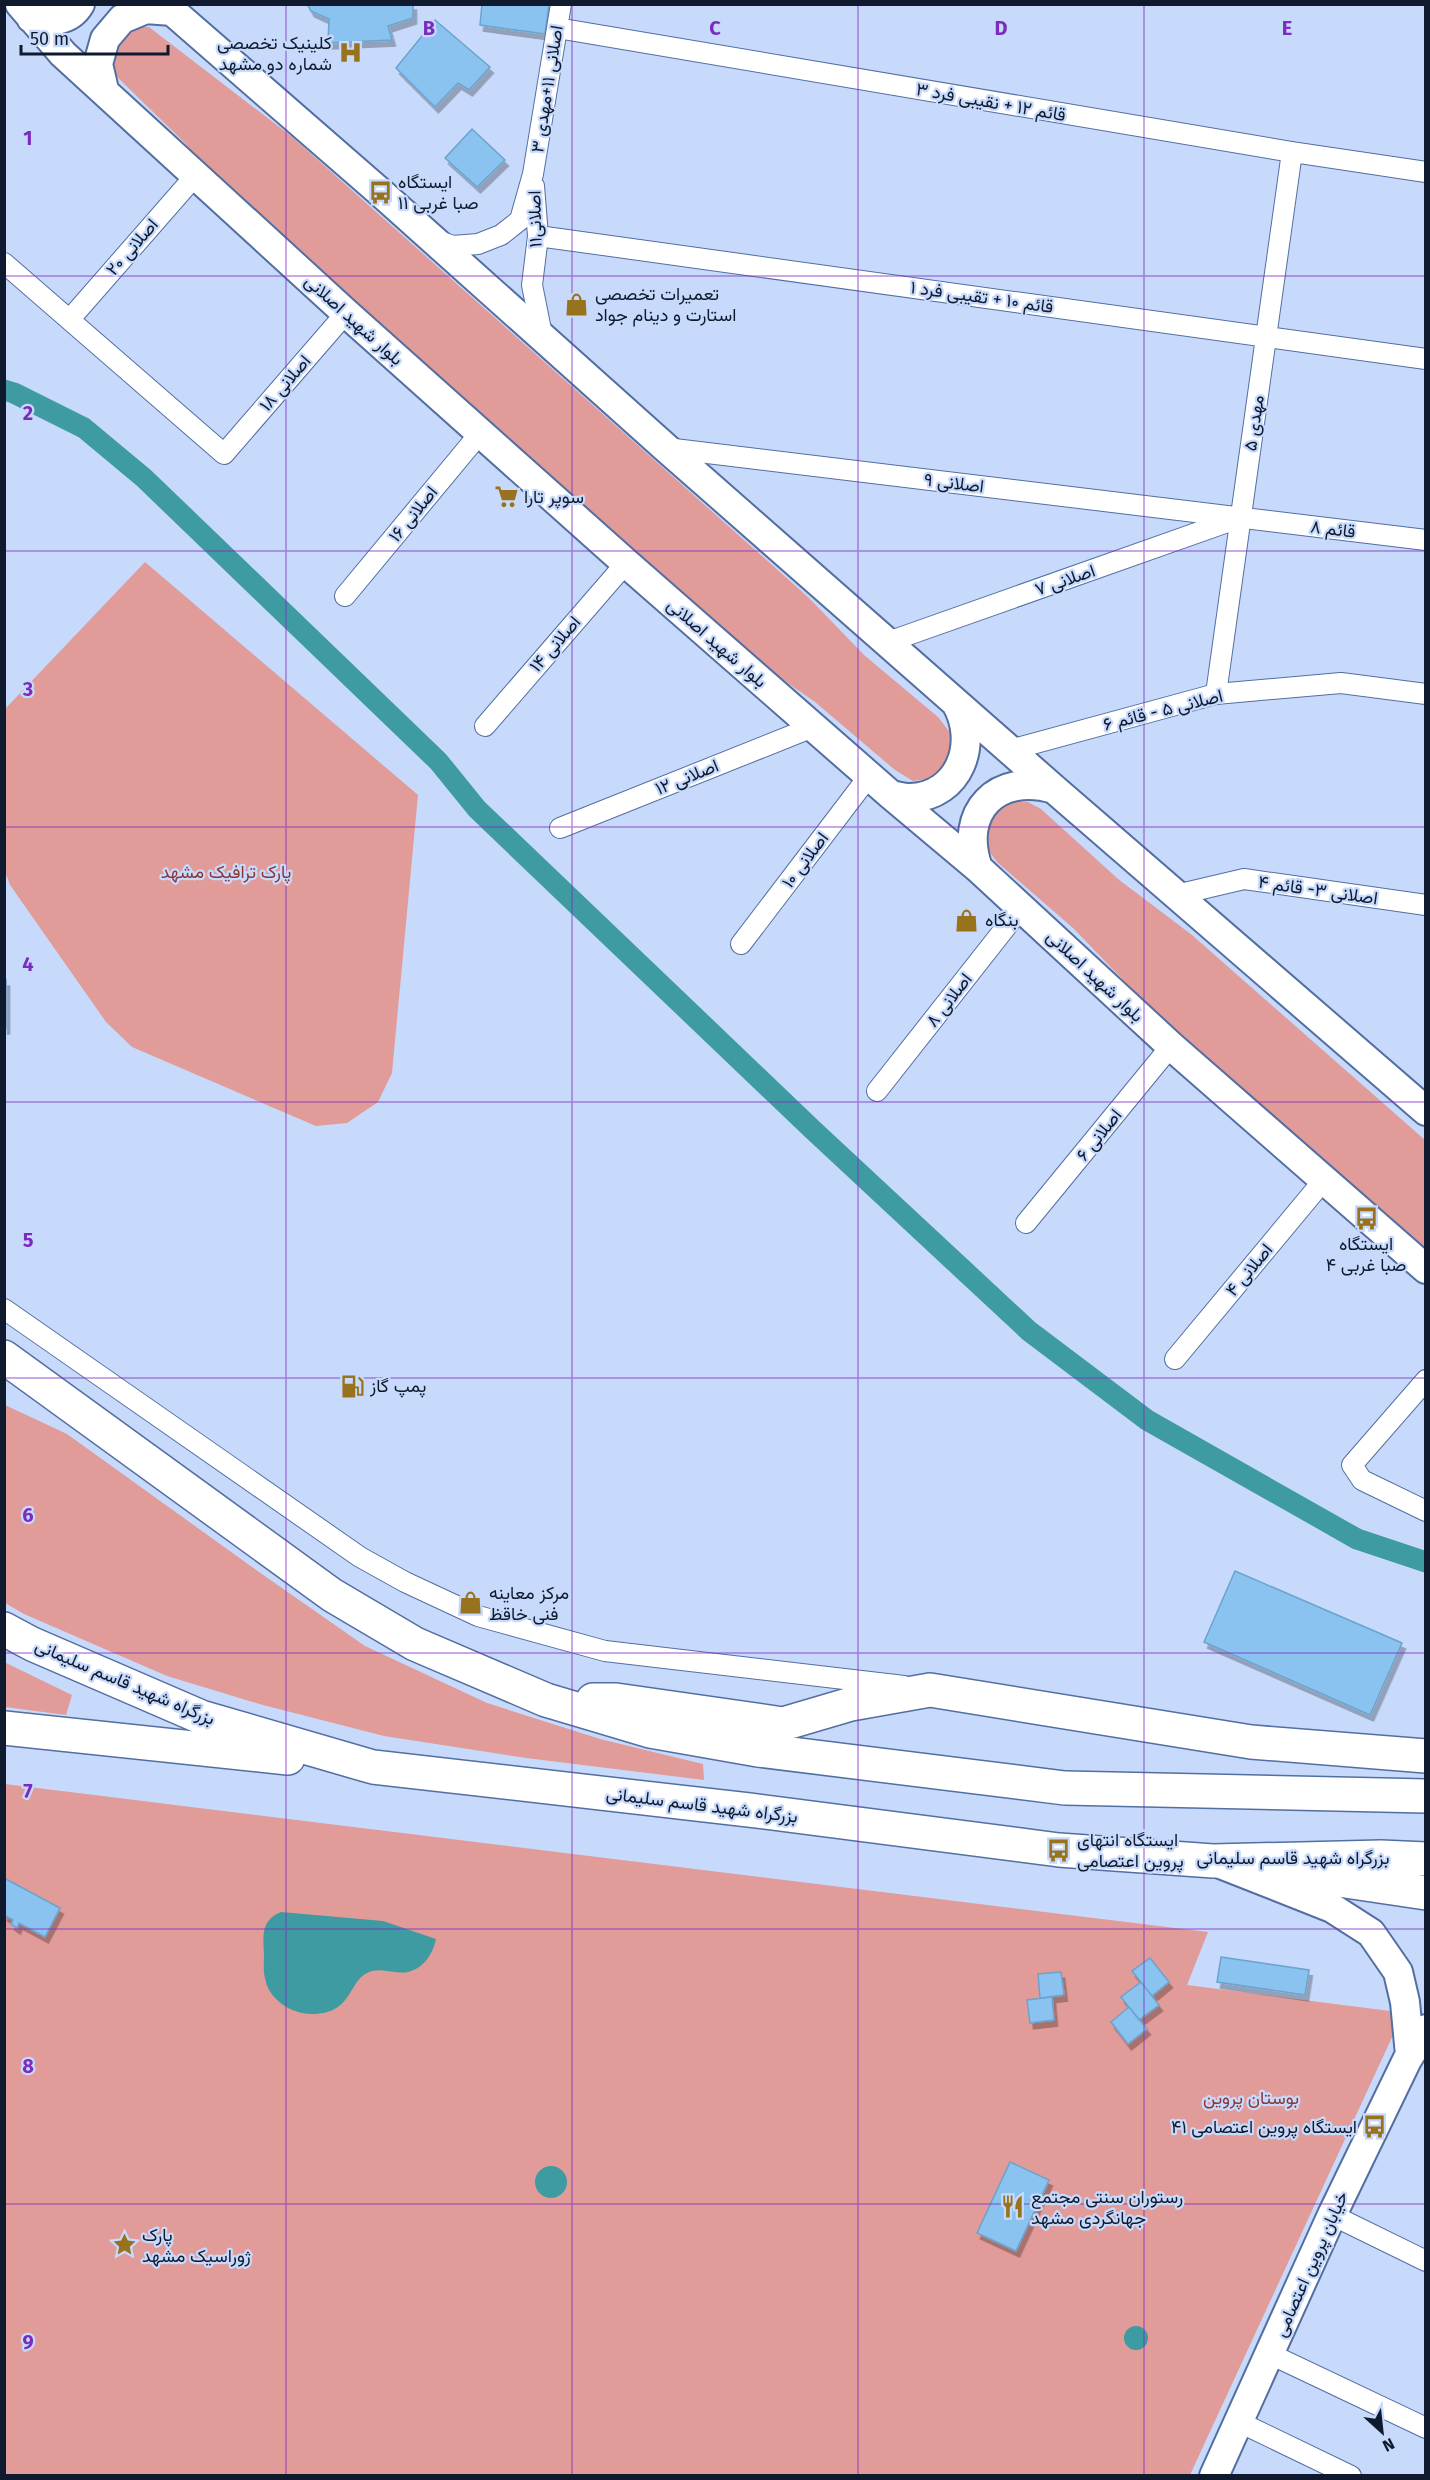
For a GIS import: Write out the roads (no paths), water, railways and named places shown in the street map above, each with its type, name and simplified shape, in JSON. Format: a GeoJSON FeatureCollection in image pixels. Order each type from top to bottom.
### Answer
{"type":"FeatureCollection","features":[{"type":"Feature","properties":{"kind":"highway"},"geometry":{"type":"LineString","coordinates":[[4,1357],[332,1595],[415,1644],[546,1700],[651,1731],[759,1750],[1065,1788],[1425,1796]]}},
{"type":"Feature","properties":{"kind":"highway"},"geometry":{"type":"LineString","coordinates":[[4,1378],[85,1414]]}},
{"type":"Feature","properties":{"kind":"highway","name":"بزرگراه شهید قاسم سلیمانی"},"geometry":{"type":"LineString","coordinates":[[4,1629],[32,1644],[201,1717],[374,1767],[749,1810],[1059,1850],[1213,1861],[1381,1857],[1425,1859]]}},
{"type":"Feature","properties":{"kind":"highway"},"geometry":{"type":"LineString","coordinates":[[546,1700],[616,1700],[783,1724],[851,1704],[930,1690],[1251,1742],[1425,1756]]}},
{"type":"Feature","properties":{"kind":"highway"},"geometry":{"type":"LineString","coordinates":[[4,1728],[374,1767]]}},
{"type":"Feature","properties":{"kind":"highway"},"geometry":{"type":"LineString","coordinates":[[1213,1861],[1425,1893]]}},
{"type":"Feature","properties":{"kind":"main road"},"geometry":{"type":"LineString","coordinates":[[26,11],[54,21],[76,11],[80,4]]}},
{"type":"Feature","properties":{"kind":"main road"},"geometry":{"type":"LineString","coordinates":[[104,90],[98,64],[105,39],[122,19],[146,9],[168,8],[542,335],[666,448],[1054,789],[1425,1112]]}},
{"type":"Feature","properties":{"kind":"main road","name":"بلوار شهید اصلانی"},"geometry":{"type":"LineString","coordinates":[[26,11],[63,54],[346,313],[813,727],[978,868],[1171,1046],[1425,1269]]}},
{"type":"Feature","properties":{"kind":"main road"},"geometry":{"type":"LineString","coordinates":[[891,795],[909,798],[928,794],[945,785],[957,771],[965,754],[967,735],[964,717],[954,700]]}},
{"type":"Feature","properties":{"kind":"main road"},"geometry":{"type":"LineString","coordinates":[[978,868],[972,851],[972,834],[977,816],[987,801],[1002,790],[1019,784],[1036,784],[1054,789]]}},
{"type":"Feature","properties":{"kind":"main road"},"geometry":{"type":"LineString","coordinates":[[1213,1861],[1332,1908],[1371,1933],[1398,1972],[1405,2002],[1410,2055]]}},
{"type":"Feature","properties":{"kind":"main road","name":"خیابان پروین اعتصامی"},"geometry":{"type":"LineString","coordinates":[[1214,2475],[1332,2215],[1425,2029]]}},
{"type":"Feature","properties":{"kind":"street","name":"اصلانی ۱۱+مهدی ۳"},"geometry":{"type":"LineString","coordinates":[[533,174],[561,4]]}},
{"type":"Feature","properties":{"kind":"street","name":"قائم ۱۲ + نقیبی فرد ۳"},"geometry":{"type":"LineString","coordinates":[[557,28],[1292,152],[1425,172]]}},
{"type":"Feature","properties":{"kind":"street","name":"مهدی ۵"},"geometry":{"type":"LineString","coordinates":[[1216,694],[1292,152]]}},
{"type":"Feature","properties":{"kind":"street","name":"اصلانی۱۱"},"geometry":{"type":"LineString","coordinates":[[432,239],[453,246],[478,244],[501,235],[520,220],[533,174]]}},
{"type":"Feature","properties":{"kind":"street","name":"اصلانی۱۱"},"geometry":{"type":"LineString","coordinates":[[533,174],[538,236],[532,285],[542,335]]}},
{"type":"Feature","properties":{"kind":"street","name":"اصلانی ۲۰"},"geometry":{"type":"LineString","coordinates":[[70,319],[195,176]]}},
{"type":"Feature","properties":{"kind":"street","name":"قائم ۱۰ + تقیبی فرد ۱"},"geometry":{"type":"LineString","coordinates":[[538,236],[1425,359]]}},
{"type":"Feature","properties":{"kind":"street"},"geometry":{"type":"LineString","coordinates":[[4,263],[70,319]]}},
{"type":"Feature","properties":{"kind":"street","name":"اصلانی ۱۸"},"geometry":{"type":"LineString","coordinates":[[70,319],[224,454],[346,313]]}},
{"type":"Feature","properties":{"kind":"street","name":"اصلانی ۱۶"},"geometry":{"type":"LineString","coordinates":[[345,596],[481,432]]}},
{"type":"Feature","properties":{"kind":"street","name":"اصلانی ۹"},"geometry":{"type":"LineString","coordinates":[[666,448],[1241,518]]}},
{"type":"Feature","properties":{"kind":"street","name":"قائم ۸"},"geometry":{"type":"LineString","coordinates":[[1241,518],[1425,540]]}},
{"type":"Feature","properties":{"kind":"street","name":"اصلانی ۷"},"geometry":{"type":"LineString","coordinates":[[888,642],[1241,518]]}},
{"type":"Feature","properties":{"kind":"street","name":"اصلانی ۱۴"},"geometry":{"type":"LineString","coordinates":[[485,726],[626,562]]}},
{"type":"Feature","properties":{"kind":"street","name":"اصلانی ۵ - قائم ۶"},"geometry":{"type":"LineString","coordinates":[[1010,750],[1216,694],[1341,683],[1425,694]]}},
{"type":"Feature","properties":{"kind":"street","name":"اصلانی ۱۲"},"geometry":{"type":"LineString","coordinates":[[560,828],[813,727]]}},
{"type":"Feature","properties":{"kind":"street","name":"اصلانی ۱۰"},"geometry":{"type":"LineString","coordinates":[[741,944],[869,776]]}},
{"type":"Feature","properties":{"kind":"street","name":"اصلانی ۳- قائم ۴"},"geometry":{"type":"LineString","coordinates":[[1176,895],[1244,879],[1425,905]]}},
{"type":"Feature","properties":{"kind":"street","name":"اصلانی ۸"},"geometry":{"type":"LineString","coordinates":[[877,1091],[1021,908]]}},
{"type":"Feature","properties":{"kind":"street","name":"اصلانی ۶"},"geometry":{"type":"LineString","coordinates":[[1026,1223],[1171,1046]]}},
{"type":"Feature","properties":{"kind":"street","name":"اصلانی ۴"},"geometry":{"type":"LineString","coordinates":[[1175,1359],[1323,1181]]}},
{"type":"Feature","properties":{"kind":"street"},"geometry":{"type":"LineString","coordinates":[[4,1309],[360,1557],[405,1582],[478,1616],[604,1651],[930,1690]]}},
{"type":"Feature","properties":{"kind":"street"},"geometry":{"type":"LineString","coordinates":[[1425,1380],[1352,1465],[1362,1480],[1425,1511]]}},
{"type":"Feature","properties":{"kind":"street"},"geometry":{"type":"LineString","coordinates":[[1332,2215],[1425,2261]]}},
{"type":"Feature","properties":{"kind":"street"},"geometry":{"type":"LineString","coordinates":[[1270,2354],[1425,2428]]}},
{"type":"Feature","properties":{"kind":"street"},"geometry":{"type":"LineString","coordinates":[[1239,2422],[1351,2475]]}},
{"type":"Feature","properties":{"kind":"waterway"},"geometry":{"type":"LineString","coordinates":[[4,390],[84,428],[144,478],[438,761],[477,809],[813,1130],[1029,1331],[1147,1420],[1357,1539],[1426,1562]]}},
{"type":"Feature","properties":{"kind":"place","name":"کلینیک تخصصی شمار‌ه دو مشهد"},"geometry":{"type":"Point","coordinates":[350,53]}},
{"type":"Feature","properties":{"kind":"place","name":"ایستگاه صبا غربی ۱۱"},"geometry":{"type":"Point","coordinates":[380,192]}},
{"type":"Feature","properties":{"kind":"place","name":"تعمیرات تخصصی استارت و دینام جواد"},"geometry":{"type":"Point","coordinates":[577,304]}},
{"type":"Feature","properties":{"kind":"place","name":"سوپر تارا"},"geometry":{"type":"Point","coordinates":[506,497]}},
{"type":"Feature","properties":{"kind":"place","name":"بنگاه"},"geometry":{"type":"Point","coordinates":[967,920]}},
{"type":"Feature","properties":{"kind":"place","name":"ایستگاه صبا غربی ۴"},"geometry":{"type":"Point","coordinates":[1366,1218]}},
{"type":"Feature","properties":{"kind":"place","name":"پمپ گاز"},"geometry":{"type":"Point","coordinates":[352,1386]}},
{"type":"Feature","properties":{"kind":"place","name":"مرکز معاینه فنی خاقظ"},"geometry":{"type":"Point","coordinates":[471,1603]}},
{"type":"Feature","properties":{"kind":"place","name":"ایستگاه انتهای پروین اعتصامی"},"geometry":{"type":"Point","coordinates":[1059,1850]}},
{"type":"Feature","properties":{"kind":"place","name":"ایستگاه پروین اعتصامی ۴۱"},"geometry":{"type":"Point","coordinates":[1375,2127]}},
{"type":"Feature","properties":{"kind":"place","name":"رستوران سنتی مجتمع جهانگردی مشهد"},"geometry":{"type":"Point","coordinates":[1013,2207]}},
{"type":"Feature","properties":{"kind":"place","name":"پارک ژوراسیک مشهد"},"geometry":{"type":"Point","coordinates":[124,2245]}},
{"type":"Feature","properties":{"kind":"park label","name":"پارک ترافیک مشهد"},"geometry":{"type":"Point","coordinates":[226,872]}},
{"type":"Feature","properties":{"kind":"park label","name":"بوستان پروین"},"geometry":{"type":"Point","coordinates":[1251,2098]}}]}
